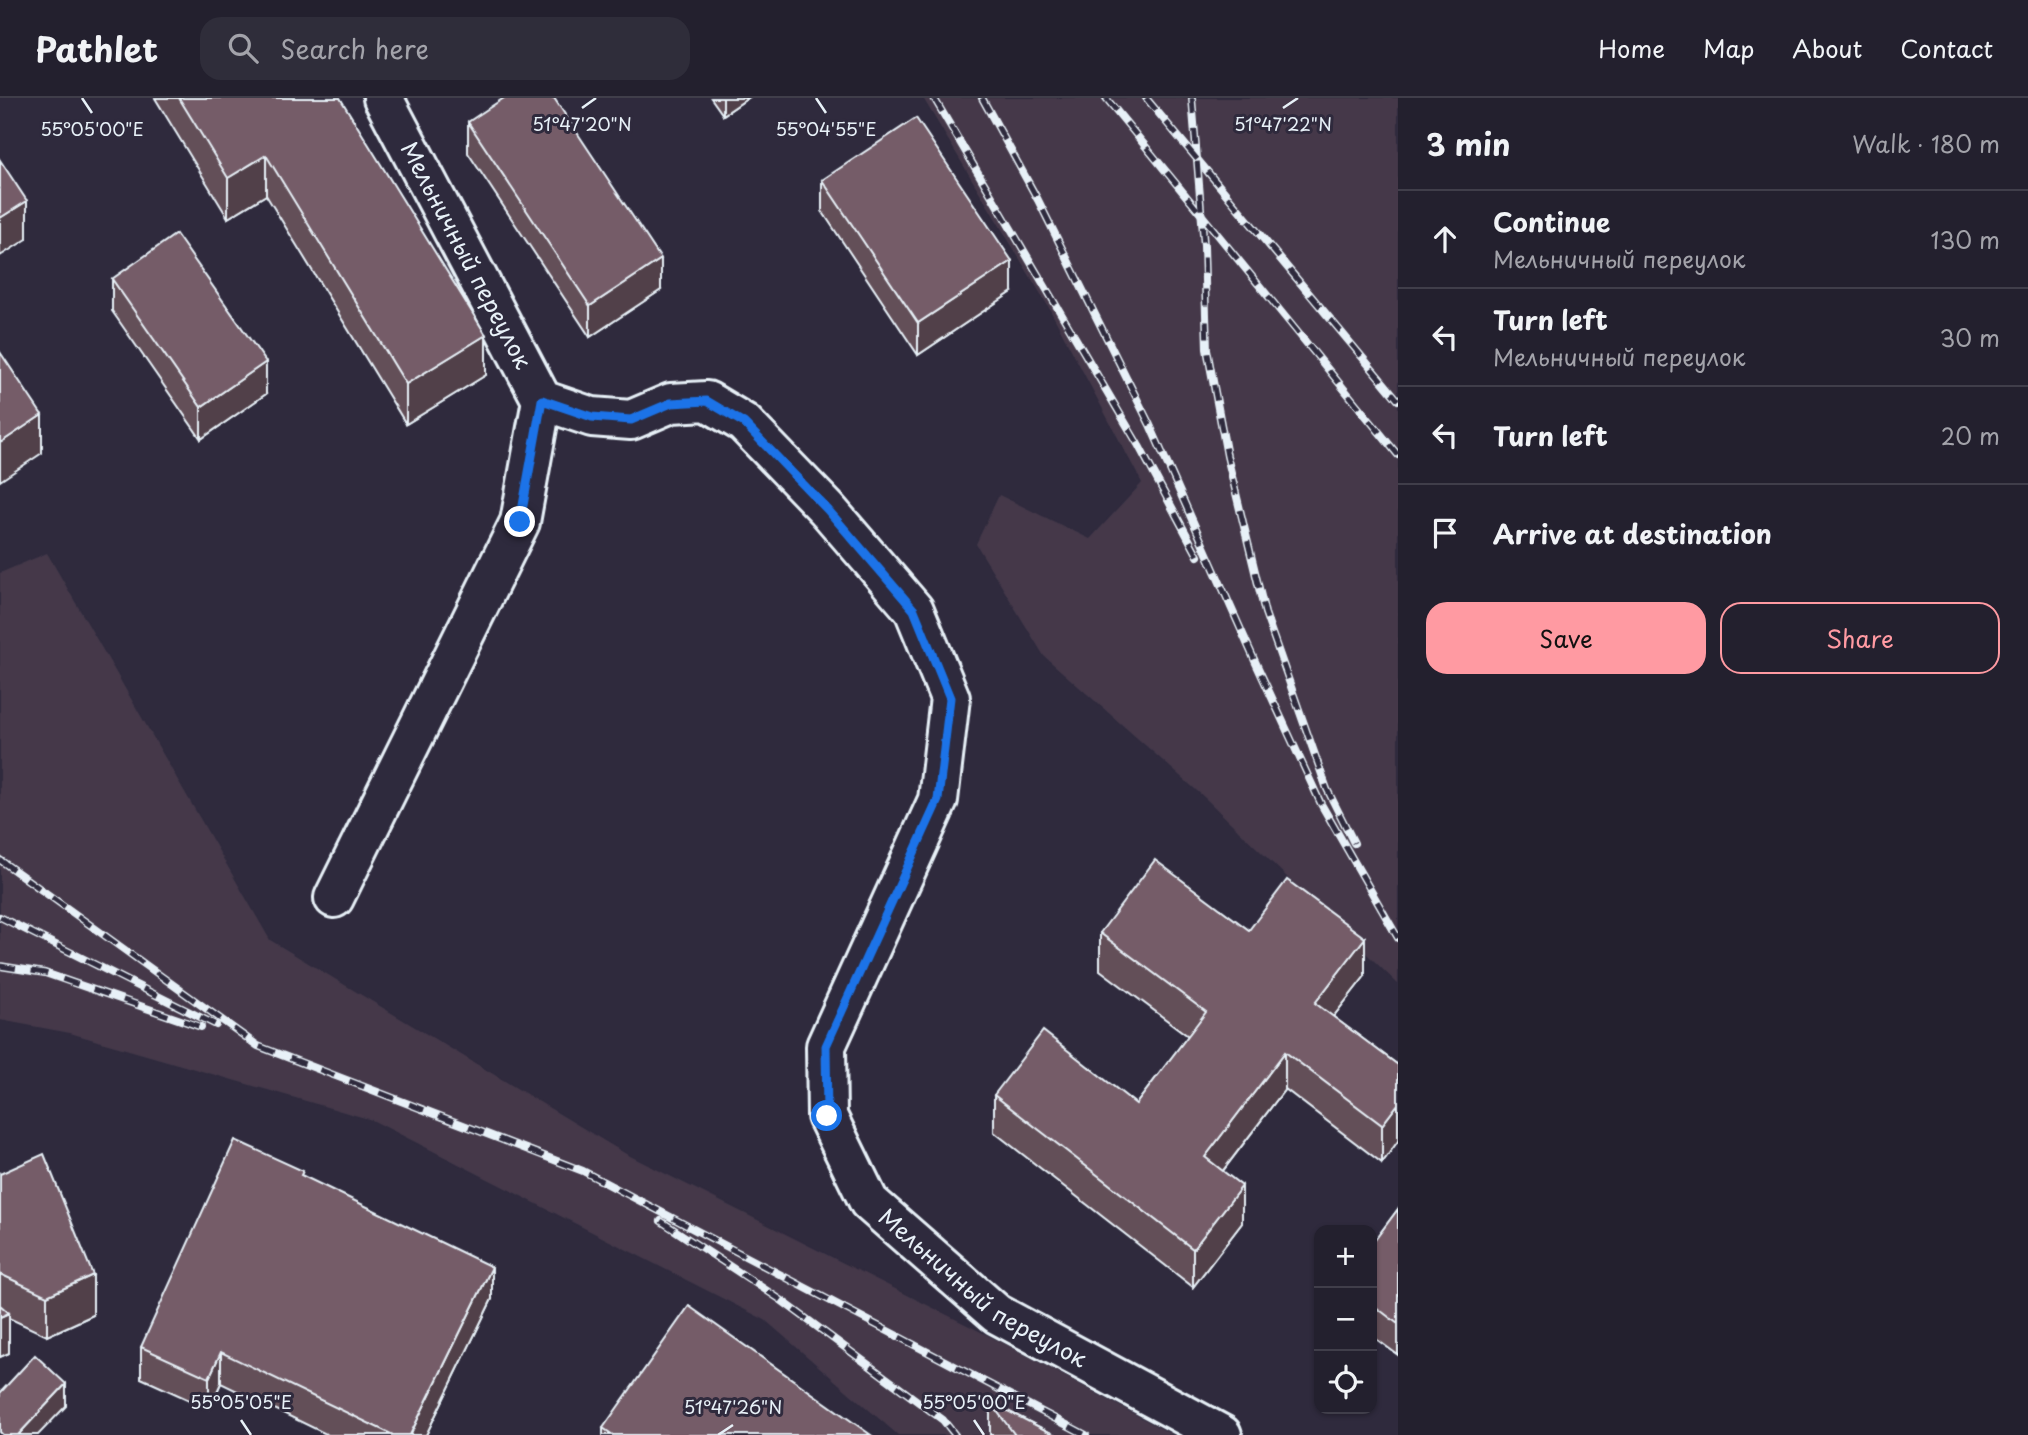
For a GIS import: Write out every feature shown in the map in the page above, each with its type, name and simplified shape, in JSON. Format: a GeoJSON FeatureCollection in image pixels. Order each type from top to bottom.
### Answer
{"type":"FeatureCollection","features":[{"type":"Feature","properties":{"kind":"street","name":"Мельничный переулок"},"geometry":{"type":"LineString","coordinates":[[383,98],[542,400],[592,417],[631,420],[671,403],[707,401],[744,423],[827,509],[914,610],[950,698],[938,800],[826,1046],[827,1116],[869,1202],[997,1314],[1222,1435]]}},
{"type":"Feature","properties":{"kind":"street"},"geometry":{"type":"LineString","coordinates":[[334,898],[520,522],[542,400]]}},
{"type":"Feature","properties":{"kind":"shaded area"},"geometry":{"type":"Polygon","coordinates":[[[923,98],[1398,98],[1398,984],[1204,797],[1044,656],[976,544],[999,495],[1090,539],[1142,483],[1048,306],[923,98]]]}},
{"type":"Feature","properties":{"kind":"shaded area"},"geometry":{"type":"Polygon","coordinates":[[[47,553],[270,940],[626,1154],[1009,1346],[1173,1435],[898,1435],[765,1320],[372,1120],[70,1033],[0,1020],[0,573],[47,553]]]}},
{"type":"Feature","properties":{"kind":"building"},"geometry":{"type":"Polygon","coordinates":[[[179,98],[340,98],[486,335],[406,384],[266,155],[228,178],[179,98]]]}},
{"type":"Feature","properties":{"kind":"building"},"geometry":{"type":"Polygon","coordinates":[[[504,98],[554,98],[661,259],[590,306],[468,122],[504,98]]]}},
{"type":"Feature","properties":{"kind":"building"},"geometry":{"type":"Polygon","coordinates":[[[916,118],[1012,261],[918,323],[822,180],[916,118]]]}},
{"type":"Feature","properties":{"kind":"building"},"geometry":{"type":"Polygon","coordinates":[[[0,160],[27,201],[0,218],[0,160]]]}},
{"type":"Feature","properties":{"kind":"building"},"geometry":{"type":"Polygon","coordinates":[[[176,234],[266,362],[201,407],[112,279],[176,234]]]}},
{"type":"Feature","properties":{"kind":"building"},"geometry":{"type":"Polygon","coordinates":[[[0,352],[42,415],[0,443],[0,352]]]}},
{"type":"Feature","properties":{"kind":"building"},"geometry":{"type":"Polygon","coordinates":[[[1155,860],[1249,930],[1287,880],[1365,938],[1315,1003],[1398,1065],[1398,1104],[1382,1125],[1285,1052],[1205,1157],[1242,1186],[1193,1249],[994,1095],[1043,1031],[1136,1104],[1206,1012],[1100,933],[1155,860]]]}},
{"type":"Feature","properties":{"kind":"building"},"geometry":{"type":"Polygon","coordinates":[[[235,1140],[303,1171],[301,1175],[492,1267],[410,1435],[393,1435],[221,1352],[209,1378],[141,1347],[235,1140]]]}},
{"type":"Feature","properties":{"kind":"building"},"geometry":{"type":"Polygon","coordinates":[[[44,1154],[93,1275],[47,1296],[0,1274],[0,1174],[44,1154]]]}},
{"type":"Feature","properties":{"kind":"building"},"geometry":{"type":"Polygon","coordinates":[[[1398,1209],[1398,1324],[1377,1308],[1377,1237],[1398,1209]]]}},
{"type":"Feature","properties":{"kind":"building"},"geometry":{"type":"Polygon","coordinates":[[[0,1305],[9,1313],[0,1317],[0,1305]]]}},
{"type":"Feature","properties":{"kind":"building"},"geometry":{"type":"Polygon","coordinates":[[[689,1306],[871,1435],[613,1435],[603,1428],[689,1306]]]}},
{"type":"Feature","properties":{"kind":"building"},"geometry":{"type":"Polygon","coordinates":[[[35,1355],[66,1384],[18,1435],[3,1435],[0,1432],[0,1393],[35,1355]]]}},
{"type":"Feature","properties":{"kind":"building"},"geometry":{"type":"Polygon","coordinates":[[[990,1402],[1055,1435],[1015,1435],[990,1402]]]}},
{"type":"Feature","properties":{"kind":"railway"},"geometry":{"type":"LineString","coordinates":[[934,98],[1139,446],[1198,556]]}},
{"type":"Feature","properties":{"kind":"railway"},"geometry":{"type":"LineString","coordinates":[[982,98],[1038,200],[1150,425],[1321,804],[1398,938]]}},
{"type":"Feature","properties":{"kind":"railway"},"geometry":{"type":"LineString","coordinates":[[1106,98],[1398,455]]}},
{"type":"Feature","properties":{"kind":"railway"},"geometry":{"type":"LineString","coordinates":[[1146,98],[1398,400]]}},
{"type":"Feature","properties":{"kind":"railway"},"geometry":{"type":"LineString","coordinates":[[1192,98],[1204,246],[1207,349],[1227,456],[1265,613],[1327,789],[1354,843]]}},
{"type":"Feature","properties":{"kind":"railway"},"geometry":{"type":"LineString","coordinates":[[0,860],[258,1046],[583,1171],[1086,1435]]}},
{"type":"Feature","properties":{"kind":"railway"},"geometry":{"type":"LineString","coordinates":[[0,917],[216,1025]]}},
{"type":"Feature","properties":{"kind":"railway"},"geometry":{"type":"LineString","coordinates":[[0,966],[45,973],[201,1027]]}},
{"type":"Feature","properties":{"kind":"railway"},"geometry":{"type":"LineString","coordinates":[[661,1221],[781,1300],[943,1420],[955,1435]]}},
{"type":"Feature","properties":{"kind":"route"},"geometry":{"type":"LineString","coordinates":[[520,522],[542,400],[592,417],[631,420],[671,403],[707,401],[744,423],[827,509],[914,610],[950,698],[938,800],[826,1046],[827,1116]]}}]}
